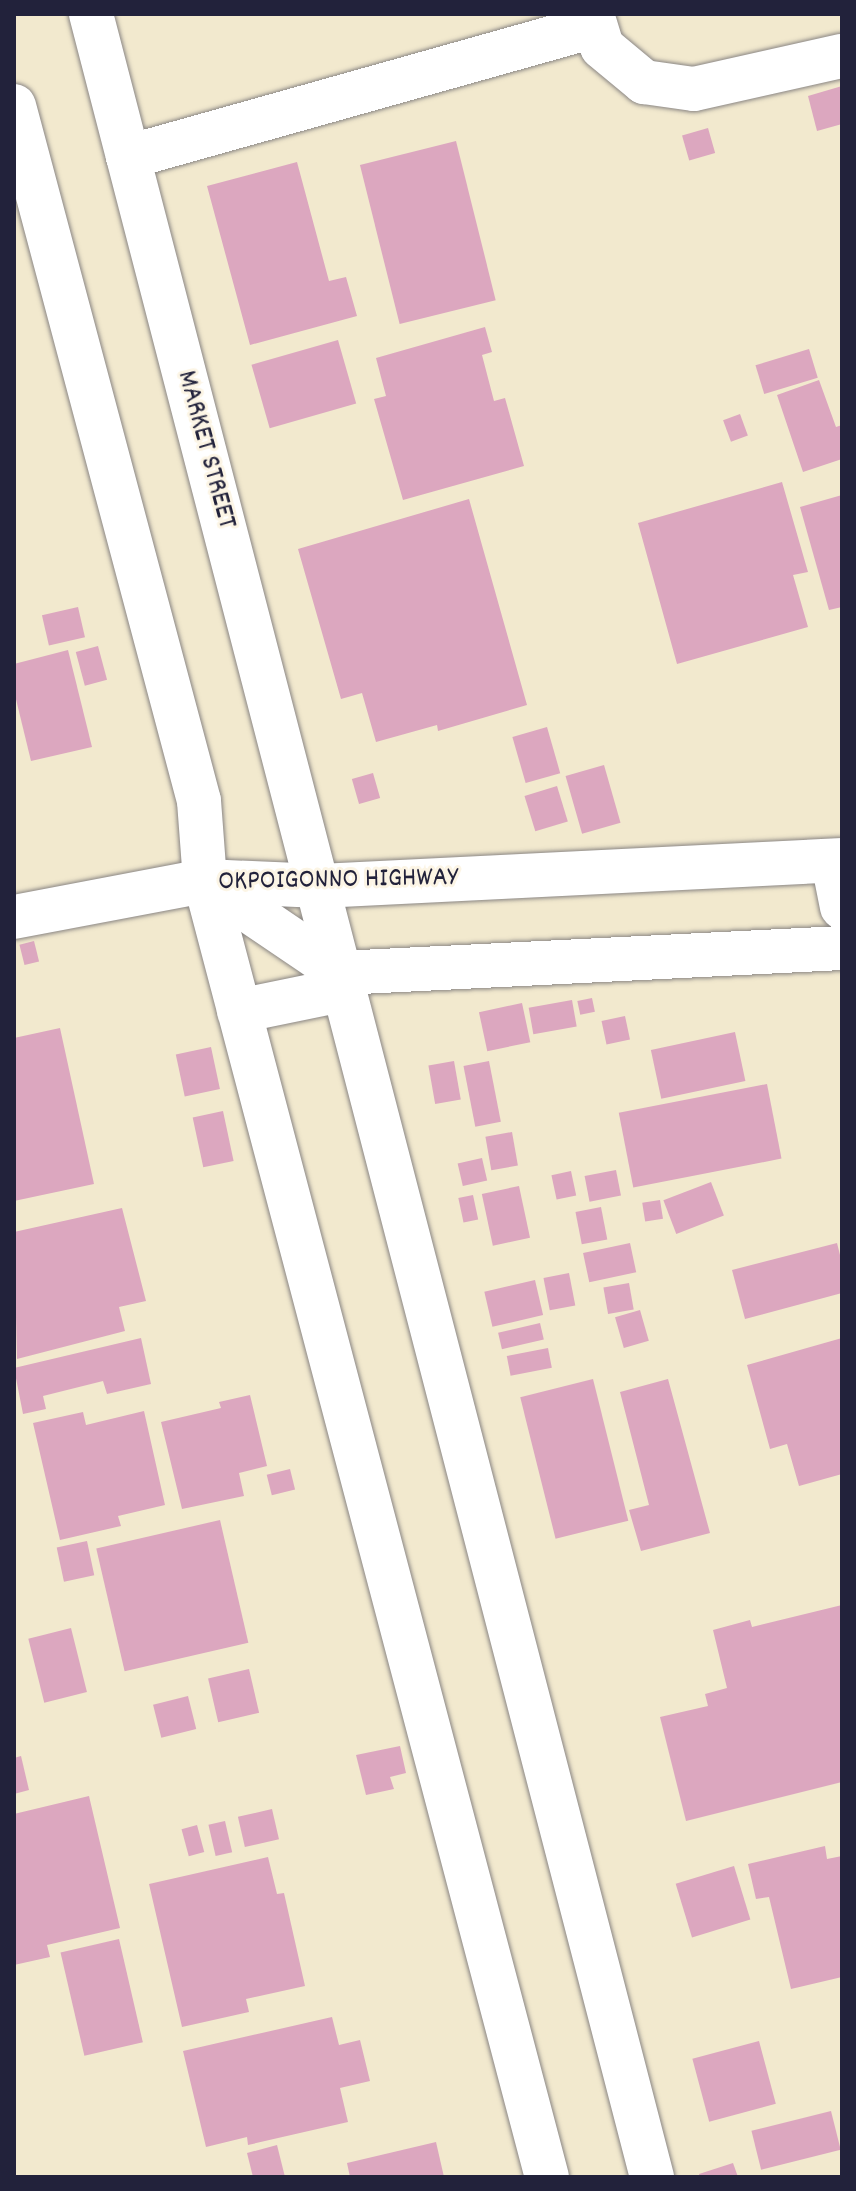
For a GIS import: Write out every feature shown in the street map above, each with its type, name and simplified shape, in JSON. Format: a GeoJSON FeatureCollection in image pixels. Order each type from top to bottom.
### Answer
{"type":"FeatureCollection","features":[{"type":"Feature","properties":{"kind":"street","name":"MARKET STREET"},"geometry":{"type":"LineString","coordinates":[[91,14],[320,886],[652,2177]]}},
{"type":"Feature","properties":{"kind":"street"},"geometry":{"type":"LineString","coordinates":[[128,157],[593,20],[602,47],[644,82],[694,89],[842,56]]}},
{"type":"Feature","properties":{"kind":"street"},"geometry":{"type":"LineString","coordinates":[[14,106],[199,801],[205,881],[547,2177]]}},
{"type":"Feature","properties":{"kind":"street"},"geometry":{"type":"LineString","coordinates":[[837,861],[842,907]]}},
{"type":"Feature","properties":{"kind":"street","name":"OKPOIGONNO HIGHWAY"},"geometry":{"type":"LineString","coordinates":[[205,881],[320,886],[837,861]]}},
{"type":"Feature","properties":{"kind":"street"},"geometry":{"type":"LineString","coordinates":[[14,917],[205,881]]}},
{"type":"Feature","properties":{"kind":"street","name":"OKPOIGONNO HIGHWAY"},"geometry":{"type":"LineString","coordinates":[[205,881],[344,981]]}},
{"type":"Feature","properties":{"kind":"street"},"geometry":{"type":"LineString","coordinates":[[239,1011],[344,981],[842,948]]}},
{"type":"Feature","properties":{"kind":"building"},"geometry":{"type":"Polygon","coordinates":[[[842,86],[842,124],[817,131],[808,96],[842,86]]]}},
{"type":"Feature","properties":{"kind":"building"},"geometry":{"type":"Polygon","coordinates":[[[708,128],[715,153],[689,160],[682,135],[708,128]]]}},
{"type":"Feature","properties":{"kind":"building"},"geometry":{"type":"Polygon","coordinates":[[[456,141],[496,300],[400,324],[360,165],[456,141]]]}},
{"type":"Feature","properties":{"kind":"building"},"geometry":{"type":"Polygon","coordinates":[[[297,162],[329,281],[346,277],[357,316],[250,345],[207,186],[297,162]]]}},
{"type":"Feature","properties":{"kind":"building"},"geometry":{"type":"Polygon","coordinates":[[[485,327],[492,352],[482,355],[494,401],[505,398],[524,466],[403,500],[374,399],[386,396],[376,358],[485,327]]]}},
{"type":"Feature","properties":{"kind":"building"},"geometry":{"type":"Polygon","coordinates":[[[338,340],[356,403],[270,428],[251,365],[338,340]]]}},
{"type":"Feature","properties":{"kind":"building"},"geometry":{"type":"Polygon","coordinates":[[[809,349],[818,378],[764,394],[755,365],[809,349]]]}},
{"type":"Feature","properties":{"kind":"building"},"geometry":{"type":"Polygon","coordinates":[[[819,380],[836,427],[842,425],[842,459],[803,472],[777,395],[819,380]]]}},
{"type":"Feature","properties":{"kind":"building"},"geometry":{"type":"Polygon","coordinates":[[[740,414],[748,436],[731,442],[723,420],[740,414]]]}},
{"type":"Feature","properties":{"kind":"building"},"geometry":{"type":"Polygon","coordinates":[[[782,482],[808,572],[793,575],[808,627],[677,664],[638,523],[782,482]]]}},
{"type":"Feature","properties":{"kind":"building"},"geometry":{"type":"Polygon","coordinates":[[[842,495],[842,607],[829,610],[800,507],[842,495]]]}},
{"type":"Feature","properties":{"kind":"building"},"geometry":{"type":"Polygon","coordinates":[[[469,499],[527,705],[438,731],[437,725],[376,742],[362,693],[341,699],[298,549],[469,499]]]}},
{"type":"Feature","properties":{"kind":"building"},"geometry":{"type":"Polygon","coordinates":[[[78,607],[85,637],[49,646],[42,615],[78,607]]]}},
{"type":"Feature","properties":{"kind":"building"},"geometry":{"type":"Polygon","coordinates":[[[98,646],[107,680],[85,686],[76,652],[98,646]]]}},
{"type":"Feature","properties":{"kind":"building"},"geometry":{"type":"Polygon","coordinates":[[[68,650],[92,747],[31,761],[14,691],[14,664],[68,650]]]}},
{"type":"Feature","properties":{"kind":"building"},"geometry":{"type":"Polygon","coordinates":[[[547,727],[560,773],[526,783],[512,737],[547,727]]]}},
{"type":"Feature","properties":{"kind":"building"},"geometry":{"type":"Polygon","coordinates":[[[604,765],[621,823],[582,834],[566,776],[604,765]]]}},
{"type":"Feature","properties":{"kind":"building"},"geometry":{"type":"Polygon","coordinates":[[[373,773],[380,798],[359,804],[352,779],[373,773]]]}},
{"type":"Feature","properties":{"kind":"building"},"geometry":{"type":"Polygon","coordinates":[[[557,786],[568,821],[535,831],[524,796],[557,786]]]}},
{"type":"Feature","properties":{"kind":"building"},"geometry":{"type":"Polygon","coordinates":[[[34,941],[39,961],[25,965],[19,945],[34,941]]]}},
{"type":"Feature","properties":{"kind":"building"},"geometry":{"type":"Polygon","coordinates":[[[592,998],[595,1012],[580,1015],[577,1001],[592,998]]]}},
{"type":"Feature","properties":{"kind":"building"},"geometry":{"type":"Polygon","coordinates":[[[572,1000],[577,1027],[533,1034],[529,1008],[572,1000]]]}},
{"type":"Feature","properties":{"kind":"building"},"geometry":{"type":"Polygon","coordinates":[[[522,1003],[530,1042],[487,1051],[479,1012],[522,1003]]]}},
{"type":"Feature","properties":{"kind":"building"},"geometry":{"type":"Polygon","coordinates":[[[625,1016],[630,1039],[607,1044],[602,1021],[625,1016]]]}},
{"type":"Feature","properties":{"kind":"building"},"geometry":{"type":"Polygon","coordinates":[[[60,1028],[94,1184],[14,1201],[14,1038],[60,1028]]]}},
{"type":"Feature","properties":{"kind":"building"},"geometry":{"type":"Polygon","coordinates":[[[735,1032],[745,1081],[661,1099],[651,1050],[735,1032]]]}},
{"type":"Feature","properties":{"kind":"building"},"geometry":{"type":"Polygon","coordinates":[[[211,1047],[220,1089],[185,1097],[176,1054],[211,1047]]]}},
{"type":"Feature","properties":{"kind":"building"},"geometry":{"type":"Polygon","coordinates":[[[454,1061],[461,1099],[435,1104],[428,1066],[454,1061]]]}},
{"type":"Feature","properties":{"kind":"building"},"geometry":{"type":"Polygon","coordinates":[[[489,1061],[501,1122],[475,1127],[463,1066],[489,1061]]]}},
{"type":"Feature","properties":{"kind":"building"},"geometry":{"type":"Polygon","coordinates":[[[767,1084],[782,1159],[633,1187],[619,1113],[767,1084]]]}},
{"type":"Feature","properties":{"kind":"building"},"geometry":{"type":"Polygon","coordinates":[[[223,1111],[234,1161],[203,1167],[193,1117],[223,1111]]]}},
{"type":"Feature","properties":{"kind":"building"},"geometry":{"type":"Polygon","coordinates":[[[512,1132],[518,1165],[491,1170],[485,1137],[512,1132]]]}},
{"type":"Feature","properties":{"kind":"building"},"geometry":{"type":"Polygon","coordinates":[[[482,1158],[487,1180],[463,1186],[458,1164],[482,1158]]]}},
{"type":"Feature","properties":{"kind":"building"},"geometry":{"type":"Polygon","coordinates":[[[616,1170],[621,1196],[590,1202],[585,1176],[616,1170]]]}},
{"type":"Feature","properties":{"kind":"building"},"geometry":{"type":"Polygon","coordinates":[[[571,1171],[576,1195],[557,1200],[551,1175],[571,1171]]]}},
{"type":"Feature","properties":{"kind":"building"},"geometry":{"type":"Polygon","coordinates":[[[711,1182],[724,1216],[676,1234],[663,1200],[711,1182]]]}},
{"type":"Feature","properties":{"kind":"building"},"geometry":{"type":"Polygon","coordinates":[[[519,1186],[530,1238],[493,1246],[482,1194],[519,1186]]]}},
{"type":"Feature","properties":{"kind":"building"},"geometry":{"type":"Polygon","coordinates":[[[473,1195],[478,1219],[464,1223],[458,1198],[473,1195]]]}},
{"type":"Feature","properties":{"kind":"building"},"geometry":{"type":"Polygon","coordinates":[[[660,1200],[663,1219],[645,1222],[642,1203],[660,1200]]]}},
{"type":"Feature","properties":{"kind":"building"},"geometry":{"type":"Polygon","coordinates":[[[601,1207],[607,1239],[582,1244],[575,1212],[601,1207]]]}},
{"type":"Feature","properties":{"kind":"building"},"geometry":{"type":"Polygon","coordinates":[[[122,1208],[146,1301],[119,1307],[125,1331],[17,1359],[14,1232],[122,1208]]]}},
{"type":"Feature","properties":{"kind":"building"},"geometry":{"type":"Polygon","coordinates":[[[630,1243],[636,1272],[589,1282],[583,1253],[630,1243]]]}},
{"type":"Feature","properties":{"kind":"building"},"geometry":{"type":"Polygon","coordinates":[[[837,1243],[842,1263],[842,1293],[745,1319],[732,1270],[837,1243]]]}},
{"type":"Feature","properties":{"kind":"building"},"geometry":{"type":"Polygon","coordinates":[[[569,1273],[575,1305],[550,1310],[543,1278],[569,1273]]]}},
{"type":"Feature","properties":{"kind":"building"},"geometry":{"type":"Polygon","coordinates":[[[535,1280],[543,1315],[492,1327],[484,1292],[535,1280]]]}},
{"type":"Feature","properties":{"kind":"building"},"geometry":{"type":"Polygon","coordinates":[[[629,1283],[634,1310],[608,1314],[603,1288],[629,1283]]]}},
{"type":"Feature","properties":{"kind":"building"},"geometry":{"type":"Polygon","coordinates":[[[640,1310],[649,1341],[624,1348],[615,1317],[640,1310]]]}},
{"type":"Feature","properties":{"kind":"building"},"geometry":{"type":"Polygon","coordinates":[[[540,1323],[544,1340],[502,1349],[498,1333],[540,1323]]]}},
{"type":"Feature","properties":{"kind":"building"},"geometry":{"type":"Polygon","coordinates":[[[141,1338],[151,1384],[107,1394],[103,1381],[43,1396],[46,1409],[23,1414],[14,1368],[141,1338]]]}},
{"type":"Feature","properties":{"kind":"building"},"geometry":{"type":"Polygon","coordinates":[[[842,1338],[842,1474],[799,1486],[787,1444],[770,1449],[747,1365],[842,1338]]]}},
{"type":"Feature","properties":{"kind":"building"},"geometry":{"type":"Polygon","coordinates":[[[548,1348],[552,1368],[511,1376],[507,1356],[548,1348]]]}},
{"type":"Feature","properties":{"kind":"building"},"geometry":{"type":"Polygon","coordinates":[[[593,1379],[628,1521],[556,1539],[520,1397],[593,1379]]]}},
{"type":"Feature","properties":{"kind":"building"},"geometry":{"type":"Polygon","coordinates":[[[668,1379],[710,1533],[641,1551],[629,1510],[649,1505],[620,1392],[668,1379]]]}},
{"type":"Feature","properties":{"kind":"building"},"geometry":{"type":"Polygon","coordinates":[[[250,1395],[267,1466],[239,1473],[244,1496],[182,1509],[161,1422],[221,1408],[219,1402],[250,1395]]]}},
{"type":"Feature","properties":{"kind":"building"},"geometry":{"type":"Polygon","coordinates":[[[144,1411],[165,1505],[118,1516],[121,1526],[60,1540],[33,1423],[83,1412],[86,1425],[144,1411]]]}},
{"type":"Feature","properties":{"kind":"building"},"geometry":{"type":"Polygon","coordinates":[[[290,1469],[295,1489],[272,1495],[267,1475],[290,1469]]]}},
{"type":"Feature","properties":{"kind":"building"},"geometry":{"type":"Polygon","coordinates":[[[220,1520],[248,1643],[125,1671],[96,1549],[220,1520]]]}},
{"type":"Feature","properties":{"kind":"building"},"geometry":{"type":"Polygon","coordinates":[[[87,1541],[94,1575],[64,1582],[57,1547],[87,1541]]]}},
{"type":"Feature","properties":{"kind":"building"},"geometry":{"type":"Polygon","coordinates":[[[842,1605],[842,1782],[686,1821],[660,1717],[708,1706],[705,1694],[727,1688],[713,1630],[750,1620],[752,1627],[842,1605]]]}},
{"type":"Feature","properties":{"kind":"building"},"geometry":{"type":"Polygon","coordinates":[[[71,1628],[87,1692],[44,1703],[28,1639],[71,1628]]]}},
{"type":"Feature","properties":{"kind":"building"},"geometry":{"type":"Polygon","coordinates":[[[249,1669],[259,1713],[218,1722],[208,1678],[249,1669]]]}},
{"type":"Feature","properties":{"kind":"building"},"geometry":{"type":"Polygon","coordinates":[[[188,1696],[196,1729],[161,1738],[153,1705],[188,1696]]]}},
{"type":"Feature","properties":{"kind":"building"},"geometry":{"type":"Polygon","coordinates":[[[400,1746],[406,1773],[390,1777],[394,1789],[366,1795],[356,1755],[400,1746]]]}},
{"type":"Feature","properties":{"kind":"building"},"geometry":{"type":"Polygon","coordinates":[[[21,1756],[29,1790],[14,1794],[14,1758],[21,1756]]]}},
{"type":"Feature","properties":{"kind":"building"},"geometry":{"type":"Polygon","coordinates":[[[89,1796],[120,1928],[47,1945],[50,1957],[14,1965],[14,1814],[89,1796]]]}},
{"type":"Feature","properties":{"kind":"building"},"geometry":{"type":"Polygon","coordinates":[[[272,1809],[279,1839],[245,1847],[238,1817],[272,1809]]]}},
{"type":"Feature","properties":{"kind":"building"},"geometry":{"type":"Polygon","coordinates":[[[225,1821],[232,1852],[216,1856],[208,1825],[225,1821]]]}},
{"type":"Feature","properties":{"kind":"building"},"geometry":{"type":"Polygon","coordinates":[[[197,1825],[204,1852],[189,1856],[182,1829],[197,1825]]]}},
{"type":"Feature","properties":{"kind":"building"},"geometry":{"type":"Polygon","coordinates":[[[825,1846],[827,1859],[842,1856],[842,1977],[791,1989],[769,1897],[756,1899],[748,1864],[825,1846]]]}},
{"type":"Feature","properties":{"kind":"building"},"geometry":{"type":"Polygon","coordinates":[[[268,1857],[277,1894],[284,1893],[305,1986],[246,1999],[249,2012],[182,2027],[149,1884],[268,1857]]]}},
{"type":"Feature","properties":{"kind":"building"},"geometry":{"type":"Polygon","coordinates":[[[734,1866],[750,1920],[692,1937],[676,1884],[734,1866]]]}},
{"type":"Feature","properties":{"kind":"building"},"geometry":{"type":"Polygon","coordinates":[[[119,1939],[143,2042],[84,2056],[61,1952],[119,1939]]]}},
{"type":"Feature","properties":{"kind":"building"},"geometry":{"type":"Polygon","coordinates":[[[332,2017],[339,2045],[360,2040],[370,2081],[340,2088],[348,2122],[248,2145],[247,2137],[206,2147],[183,2051],[332,2017]]]}},
{"type":"Feature","properties":{"kind":"building"},"geometry":{"type":"Polygon","coordinates":[[[759,2041],[776,2104],[709,2122],[692,2059],[759,2041]]]}},
{"type":"Feature","properties":{"kind":"building"},"geometry":{"type":"Polygon","coordinates":[[[831,2111],[841,2150],[761,2170],[751,2131],[831,2111]]]}},
{"type":"Feature","properties":{"kind":"building"},"geometry":{"type":"Polygon","coordinates":[[[436,2142],[444,2177],[350,2177],[347,2163],[436,2142]]]}},
{"type":"Feature","properties":{"kind":"building"},"geometry":{"type":"Polygon","coordinates":[[[277,2145],[285,2177],[253,2177],[247,2153],[277,2145]]]}},
{"type":"Feature","properties":{"kind":"building"},"geometry":{"type":"Polygon","coordinates":[[[733,2163],[738,2177],[700,2177],[699,2174],[733,2163]]]}}]}
